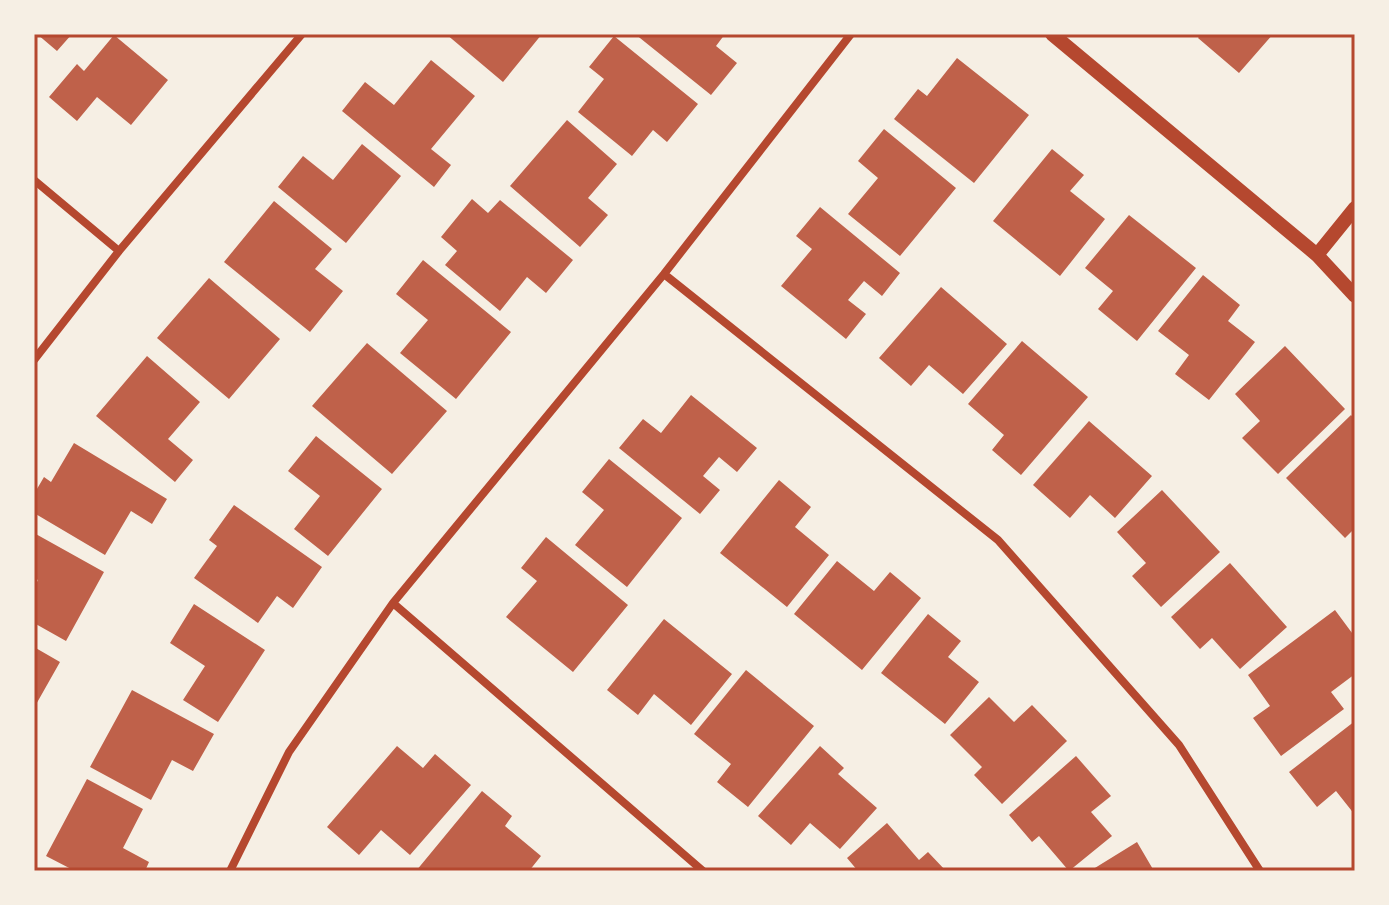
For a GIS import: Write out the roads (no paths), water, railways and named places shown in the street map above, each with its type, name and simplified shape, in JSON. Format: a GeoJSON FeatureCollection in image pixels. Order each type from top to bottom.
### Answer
{"type":"FeatureCollection","features":[{"type":"Feature","properties":{"kind":"street"},"geometry":{"type":"LineString","coordinates":[[34,360],[119,251],[302,34]]}},
{"type":"Feature","properties":{"kind":"street"},"geometry":{"type":"LineString","coordinates":[[230,871],[289,752],[393,603],[664,274],[851,34]]}},
{"type":"Feature","properties":{"kind":"street"},"geometry":{"type":"LineString","coordinates":[[1052,34],[1317,255],[1355,296]]}},
{"type":"Feature","properties":{"kind":"street"},"geometry":{"type":"LineString","coordinates":[[34,180],[119,251]]}},
{"type":"Feature","properties":{"kind":"street"},"geometry":{"type":"LineString","coordinates":[[1317,255],[1355,208]]}},
{"type":"Feature","properties":{"kind":"street"},"geometry":{"type":"LineString","coordinates":[[664,274],[998,540],[1179,745],[1260,871]]}},
{"type":"Feature","properties":{"kind":"street"},"geometry":{"type":"LineString","coordinates":[[393,603],[703,871]]}}]}
